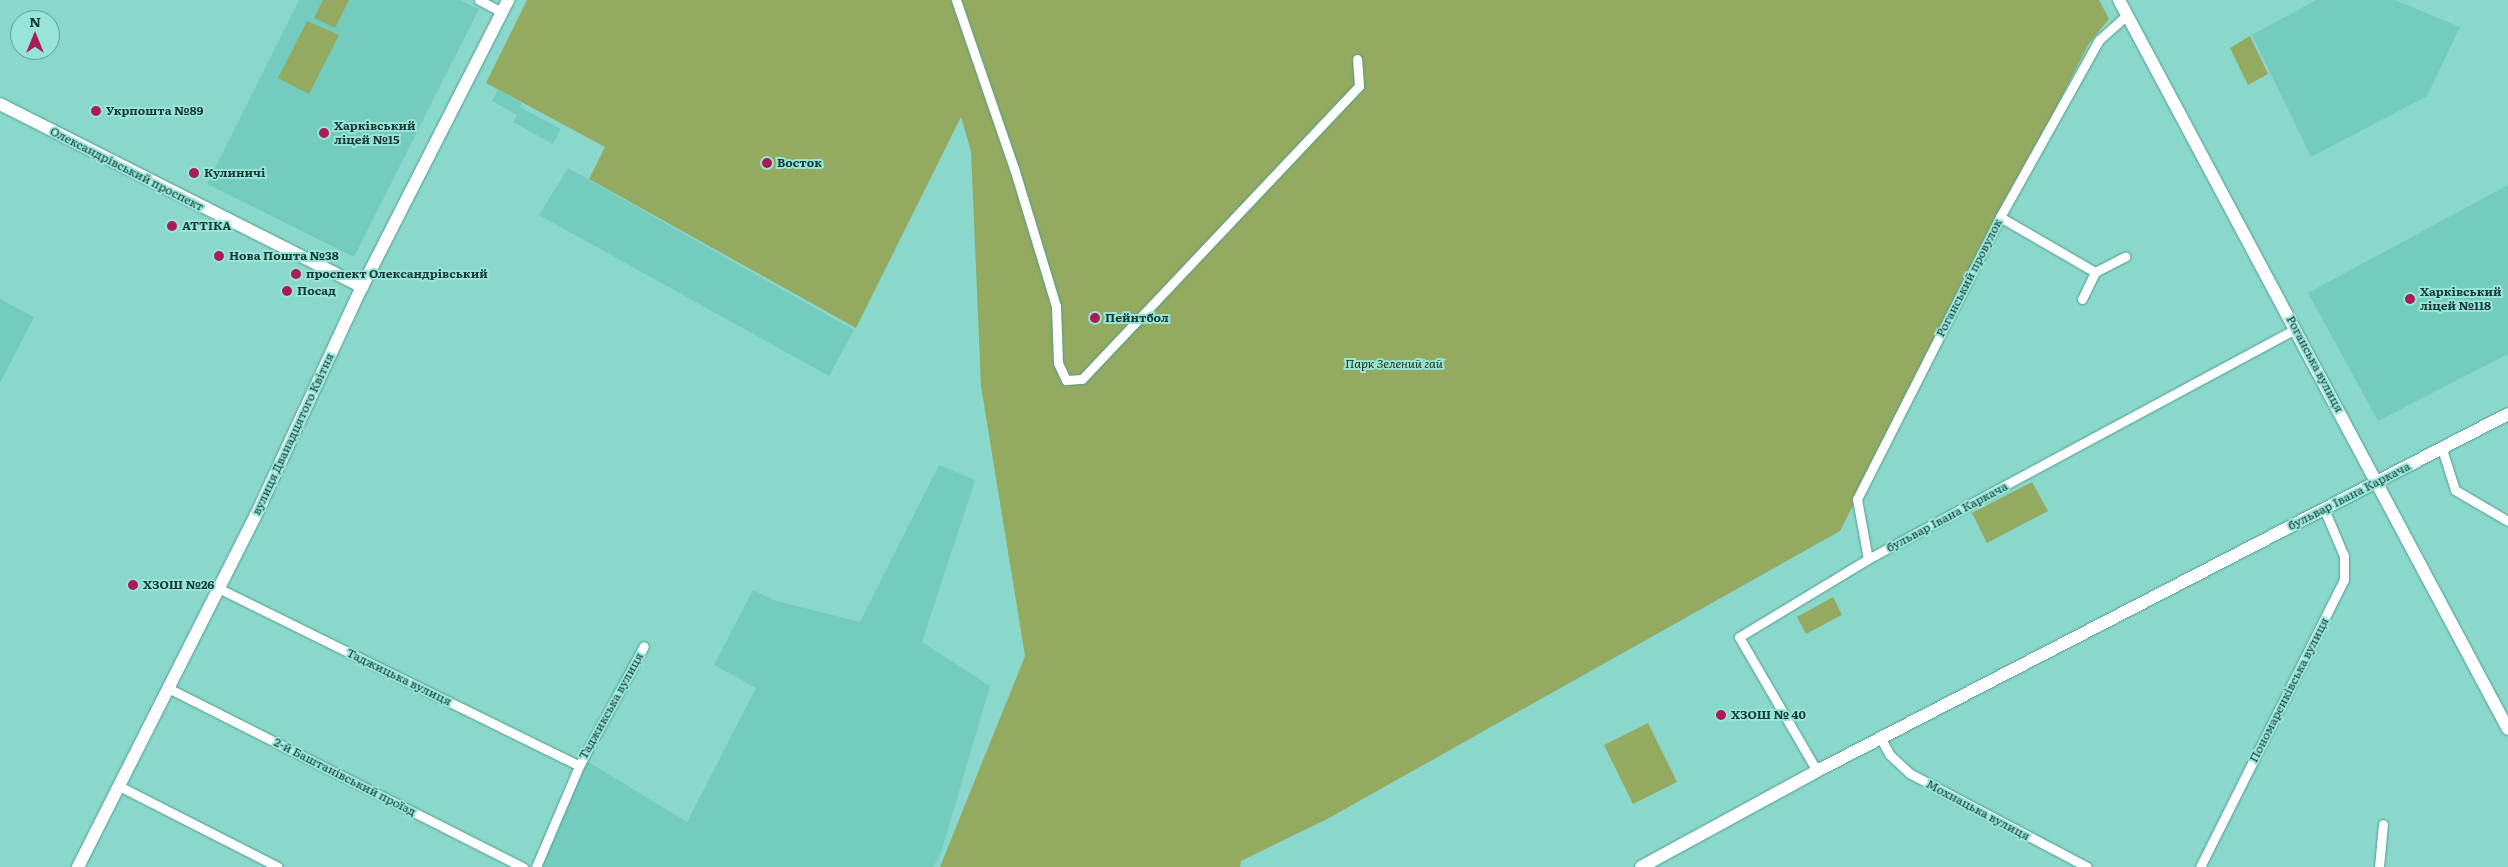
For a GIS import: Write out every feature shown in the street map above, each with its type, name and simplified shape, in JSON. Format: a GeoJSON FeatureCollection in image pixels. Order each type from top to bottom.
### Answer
{"type":"FeatureCollection","features":[{"type":"Feature","properties":{"kind":"street"},"geometry":{"type":"LineString","coordinates":[[479,0],[502,12]]}},
{"type":"Feature","properties":{"kind":"street","name":"вулиця Дванадцятого Квітня"},"geometry":{"type":"LineString","coordinates":[[78,867],[218,588],[362,287],[508,0]]}},
{"type":"Feature","properties":{"kind":"street"},"geometry":{"type":"LineString","coordinates":[[956,0],[1014,168],[1056,306],[1058,363],[1066,380],[1082,379],[1359,86],[1357,59]]}},
{"type":"Feature","properties":{"kind":"street","name":"Роганська вулиця"},"geometry":{"type":"LineString","coordinates":[[2119,0],[2377,480],[2508,729]]}},
{"type":"Feature","properties":{"kind":"street","name":"Роганський провулок"},"geometry":{"type":"LineString","coordinates":[[1868,559],[1857,499],[2000,218],[2100,40],[2127,14]]}},
{"type":"Feature","properties":{"kind":"street","name":"Олександрівський проспект"},"geometry":{"type":"LineString","coordinates":[[0,104],[362,287]]}},
{"type":"Feature","properties":{"kind":"street"},"geometry":{"type":"LineString","coordinates":[[2000,218],[2095,272]]}},
{"type":"Feature","properties":{"kind":"street"},"geometry":{"type":"LineString","coordinates":[[2082,299],[2095,272],[2125,257]]}},
{"type":"Feature","properties":{"kind":"street","name":"бульвар Івана Каркача"},"geometry":{"type":"LineString","coordinates":[[1817,771],[1739,637],[1868,559],[2296,329]]}},
{"type":"Feature","properties":{"kind":"street","name":"бульвар Івана Каркача"},"geometry":{"type":"LineString","coordinates":[[1641,867],[1817,771],[2508,414]]}},
{"type":"Feature","properties":{"kind":"street"},"geometry":{"type":"LineString","coordinates":[[2442,449],[2455,490],[2508,521]]}},
{"type":"Feature","properties":{"kind":"street","name":"Пономаренківська вулиця"},"geometry":{"type":"LineString","coordinates":[[2200,867],[2344,580],[2344,556],[2324,509]]}},
{"type":"Feature","properties":{"kind":"street","name":"Таджицька вулиця"},"geometry":{"type":"LineString","coordinates":[[218,588],[579,766]]}},
{"type":"Feature","properties":{"kind":"street","name":"Таджикська вулиця"},"geometry":{"type":"LineString","coordinates":[[536,867],[579,766],[644,646]]}},
{"type":"Feature","properties":{"kind":"street","name":"2-й Баштанівський проїзд"},"geometry":{"type":"LineString","coordinates":[[168,688],[523,867]]}},
{"type":"Feature","properties":{"kind":"street","name":"Мохнацька вулиця"},"geometry":{"type":"LineString","coordinates":[[1881,739],[1890,755],[1909,773],[2087,867]]}},
{"type":"Feature","properties":{"kind":"street"},"geometry":{"type":"LineString","coordinates":[[119,786],[278,867]]}},
{"type":"Feature","properties":{"kind":"street"},"geometry":{"type":"LineString","coordinates":[[2379,867],[2382,824]]}},
{"type":"Feature","properties":{"kind":"shaded area","name":"Харківський ліцей №15"},"geometry":{"type":"Polygon","coordinates":[[[299,0],[460,0],[479,9],[354,257],[207,184],[299,0]]]}},
{"type":"Feature","properties":{"kind":"shaded area"},"geometry":{"type":"Polygon","coordinates":[[[2316,0],[2395,0],[2460,27],[2427,96],[2311,157],[2252,35],[2316,0]]]}},
{"type":"Feature","properties":{"kind":"shaded area"},"geometry":{"type":"Polygon","coordinates":[[[498,90],[522,103],[520,107],[561,129],[553,144],[513,122],[517,115],[492,101],[498,90]]]}},
{"type":"Feature","properties":{"kind":"shaded area"},"geometry":{"type":"Polygon","coordinates":[[[568,168],[854,330],[829,376],[539,215],[568,168]]]}},
{"type":"Feature","properties":{"kind":"shaded area","name":"Харківський ліцей №118"},"geometry":{"type":"Polygon","coordinates":[[[2508,185],[2508,354],[2378,421],[2308,293],[2508,185]]]}},
{"type":"Feature","properties":{"kind":"shaded area"},"geometry":{"type":"Polygon","coordinates":[[[0,299],[34,317],[0,383],[0,299]]]}},
{"type":"Feature","properties":{"kind":"shaded area"},"geometry":{"type":"Polygon","coordinates":[[[939,465],[975,480],[922,642],[990,686],[941,853],[933,867],[538,867],[587,761],[687,822],[756,688],[714,665],[753,590],[773,600],[860,622],[939,465]]]}},
{"type":"Feature","properties":{"kind":"green space"},"geometry":{"type":"Polygon","coordinates":[[[323,0],[349,0],[335,28],[314,18],[323,0]]]}},
{"type":"Feature","properties":{"kind":"green space","name":"Парк Зелений гай"},"geometry":{"type":"Polygon","coordinates":[[[527,0],[2099,0],[2109,19],[2088,45],[1840,531],[1329,818],[1241,861],[1240,867],[940,867],[1025,656],[981,386],[971,151],[961,117],[856,328],[589,179],[605,147],[486,83],[527,0]]]}},
{"type":"Feature","properties":{"kind":"green space"},"geometry":{"type":"Polygon","coordinates":[[[307,21],[339,35],[309,94],[278,78],[307,21]]]}},
{"type":"Feature","properties":{"kind":"green space"},"geometry":{"type":"Polygon","coordinates":[[[2250,36],[2268,74],[2248,85],[2230,48],[2250,36]]]}},
{"type":"Feature","properties":{"kind":"green space"},"geometry":{"type":"Polygon","coordinates":[[[2032,482],[2048,511],[1987,543],[1972,513],[2032,482]]]}},
{"type":"Feature","properties":{"kind":"green space"},"geometry":{"type":"Polygon","coordinates":[[[1833,597],[1842,615],[1806,634],[1797,617],[1833,597]]]}},
{"type":"Feature","properties":{"kind":"green space"},"geometry":{"type":"Polygon","coordinates":[[[1648,723],[1677,782],[1633,804],[1604,745],[1648,723]]]}},
{"type":"Feature","properties":{"kind":"place","name":"Укрпошта №89"},"geometry":{"type":"Point","coordinates":[96,111]}},
{"type":"Feature","properties":{"kind":"place","name":"Харківський ліцей №15"},"geometry":{"type":"Point","coordinates":[324,133]}},
{"type":"Feature","properties":{"kind":"place","name":"Восток"},"geometry":{"type":"Point","coordinates":[767,163]}},
{"type":"Feature","properties":{"kind":"place","name":"Кулиничі"},"geometry":{"type":"Point","coordinates":[194,173]}},
{"type":"Feature","properties":{"kind":"place","name":"АТТІКА"},"geometry":{"type":"Point","coordinates":[172,226]}},
{"type":"Feature","properties":{"kind":"place","name":"Нова Пошта №38"},"geometry":{"type":"Point","coordinates":[219,256]}},
{"type":"Feature","properties":{"kind":"place","name":"проспект Олександрівський"},"geometry":{"type":"Point","coordinates":[296,274]}},
{"type":"Feature","properties":{"kind":"place","name":"Посад"},"geometry":{"type":"Point","coordinates":[287,291]}},
{"type":"Feature","properties":{"kind":"place","name":"Харківський ліцей №118"},"geometry":{"type":"Point","coordinates":[2410,299]}},
{"type":"Feature","properties":{"kind":"place","name":"Пейнтбол"},"geometry":{"type":"Point","coordinates":[1095,318]}},
{"type":"Feature","properties":{"kind":"place","name":"ХЗОШ №26"},"geometry":{"type":"Point","coordinates":[133,585]}},
{"type":"Feature","properties":{"kind":"place","name":"ХЗОШ № 40"},"geometry":{"type":"Point","coordinates":[1721,715]}}]}
